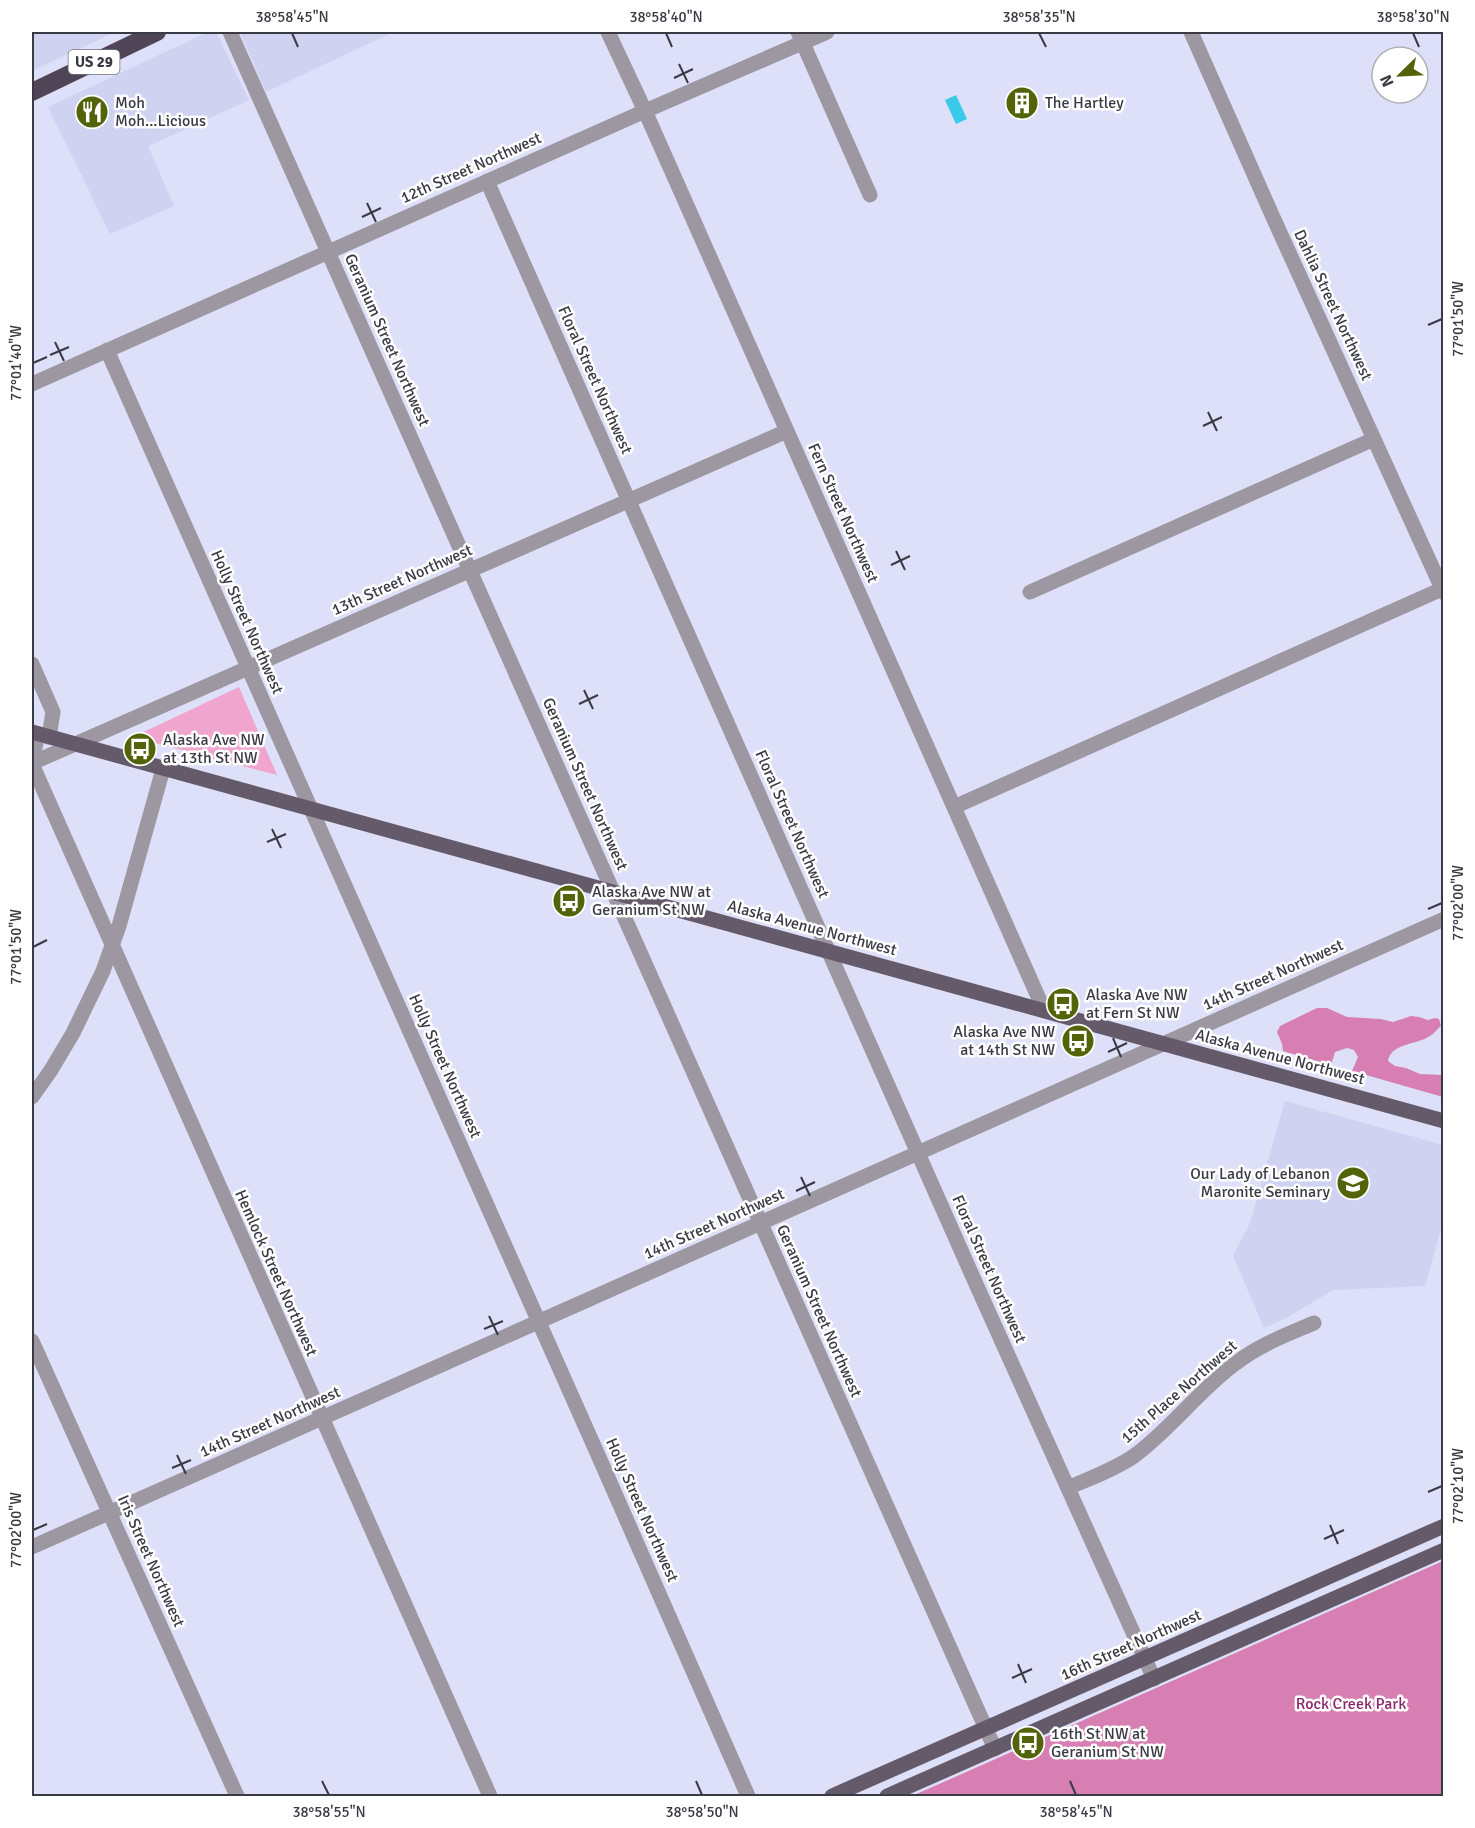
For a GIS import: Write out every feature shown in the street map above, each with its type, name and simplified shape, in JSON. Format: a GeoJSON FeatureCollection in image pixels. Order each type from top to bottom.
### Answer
{"type":"FeatureCollection","features":[{"type":"Feature","properties":{"kind":"highway","name":"US 29"},"geometry":{"type":"LineString","coordinates":[[32,92],[157,32]]}},
{"type":"Feature","properties":{"kind":"main road","name":"Alaska Avenue Northwest"},"geometry":{"type":"LineString","coordinates":[[39,734],[1443,1121]]}},
{"type":"Feature","properties":{"kind":"main road","name":"16th Street Northwest"},"geometry":{"type":"LineString","coordinates":[[832,1797],[1443,1526]]}},
{"type":"Feature","properties":{"kind":"main road"},"geometry":{"type":"LineString","coordinates":[[888,1797],[1443,1550]]}},
{"type":"Feature","properties":{"kind":"street","name":"Geranium Street Northwest"},"geometry":{"type":"LineString","coordinates":[[230,32],[995,1749]]}},
{"type":"Feature","properties":{"kind":"street","name":"Fern Street Northwest"},"geometry":{"type":"LineString","coordinates":[[608,32],[1044,1010]]}},
{"type":"Feature","properties":{"kind":"street","name":"12th Street Northwest"},"geometry":{"type":"LineString","coordinates":[[32,384],[645,111],[800,37],[827,32]]}},
{"type":"Feature","properties":{"kind":"street","name":"Dahlia Street Northwest"},"geometry":{"type":"LineString","coordinates":[[1191,32],[1443,591]]}},
{"type":"Feature","properties":{"kind":"street"},"geometry":{"type":"LineString","coordinates":[[800,37],[870,195]]}},
{"type":"Feature","properties":{"kind":"street","name":"Floral Street Northwest"},"geometry":{"type":"LineString","coordinates":[[487,181],[1154,1679]]}},
{"type":"Feature","properties":{"kind":"street","name":"Holly Street Northwest"},"geometry":{"type":"LineString","coordinates":[[106,350],[748,1797]]}},
{"type":"Feature","properties":{"kind":"street","name":"13th Street Northwest"},"geometry":{"type":"LineString","coordinates":[[32,763],[787,431]]}},
{"type":"Feature","properties":{"kind":"street"},"geometry":{"type":"LineString","coordinates":[[1030,592],[1374,439]]}},
{"type":"Feature","properties":{"kind":"street"},"geometry":{"type":"LineString","coordinates":[[954,807],[1443,591]]}},
{"type":"Feature","properties":{"kind":"street"},"geometry":{"type":"LineString","coordinates":[[32,664],[52,712],[39,734],[32,763]]}},
{"type":"Feature","properties":{"kind":"street","name":"Hemlock Street Northwest"},"geometry":{"type":"LineString","coordinates":[[32,763],[490,1797]]}},
{"type":"Feature","properties":{"kind":"street"},"geometry":{"type":"LineString","coordinates":[[32,1097],[55,1064],[97,987],[112,948],[163,768]]}},
{"type":"Feature","properties":{"kind":"street","name":"14th Street Northwest"},"geometry":{"type":"LineString","coordinates":[[32,1547],[1443,919]]}},
{"type":"Feature","properties":{"kind":"street","name":"15th Place Northwest"},"geometry":{"type":"LineString","coordinates":[[1068,1488],[1117,1466],[1142,1450],[1243,1357],[1269,1342],[1314,1323]]}},
{"type":"Feature","properties":{"kind":"street","name":"Iris Street Northwest"},"geometry":{"type":"LineString","coordinates":[[32,1341],[237,1797]]}},
{"type":"Feature","properties":{"kind":"shaded area"},"geometry":{"type":"Polygon","coordinates":[[[32,32],[115,32],[32,71],[32,32]]]}},
{"type":"Feature","properties":{"kind":"shaded area"},"geometry":{"type":"Polygon","coordinates":[[[208,32],[216,32],[249,100],[148,146],[174,206],[110,234],[48,107],[208,32]]]}},
{"type":"Feature","properties":{"kind":"shaded area"},"geometry":{"type":"Polygon","coordinates":[[[240,32],[393,32],[266,92],[240,32]]]}},
{"type":"Feature","properties":{"kind":"shaded area"},"geometry":{"type":"Polygon","coordinates":[[[239,687],[277,775],[133,737],[239,687]]]}},
{"type":"Feature","properties":{"kind":"shaded area","name":"Our Lady of Lebanon Maronite Seminary"},"geometry":{"type":"Polygon","coordinates":[[[1285,1101],[1443,1145],[1443,1222],[1425,1286],[1333,1290],[1288,1317],[1264,1328],[1233,1256],[1250,1223],[1285,1101]]]}},
{"type":"Feature","properties":{"kind":"green space"},"geometry":{"type":"Polygon","coordinates":[[[1317,1008],[1327,1008],[1347,1017],[1393,1022],[1411,1016],[1428,1020],[1439,1019],[1441,1026],[1433,1034],[1394,1051],[1388,1061],[1395,1066],[1420,1074],[1443,1075],[1443,1097],[1352,1071],[1358,1057],[1354,1050],[1347,1048],[1335,1052],[1331,1065],[1283,1051],[1277,1032],[1280,1026],[1317,1008]]]}},
{"type":"Feature","properties":{"kind":"green space","name":"Rock Creek Park"},"geometry":{"type":"Polygon","coordinates":[[[1443,1561],[1443,1796],[912,1796],[1443,1561]]]}},
{"type":"Feature","properties":{"kind":"water"},"geometry":{"type":"Polygon","coordinates":[[[956,95],[967,119],[956,124],[945,100],[956,95]]]}},
{"type":"Feature","properties":{"kind":"place","name":"The Hartley"},"geometry":{"type":"Point","coordinates":[1022,103]}},
{"type":"Feature","properties":{"kind":"place","name":"Moh Moh...Licious"},"geometry":{"type":"Point","coordinates":[92,112]}},
{"type":"Feature","properties":{"kind":"place","name":"Alaska Ave NW at 13th St NW"},"geometry":{"type":"Point","coordinates":[140,749]}},
{"type":"Feature","properties":{"kind":"place","name":"Alaska Ave NW at Geranium St NW"},"geometry":{"type":"Point","coordinates":[569,901]}},
{"type":"Feature","properties":{"kind":"place","name":"Alaska Ave NW at Fern St NW"},"geometry":{"type":"Point","coordinates":[1063,1004]}},
{"type":"Feature","properties":{"kind":"place","name":"Alaska Ave NW at 14th St NW"},"geometry":{"type":"Point","coordinates":[1078,1041]}},
{"type":"Feature","properties":{"kind":"place","name":"Our Lady of Lebanon Maronite Seminary"},"geometry":{"type":"Point","coordinates":[1353,1183]}},
{"type":"Feature","properties":{"kind":"place","name":"16th St NW at Geranium St NW"},"geometry":{"type":"Point","coordinates":[1028,1743]}}]}
